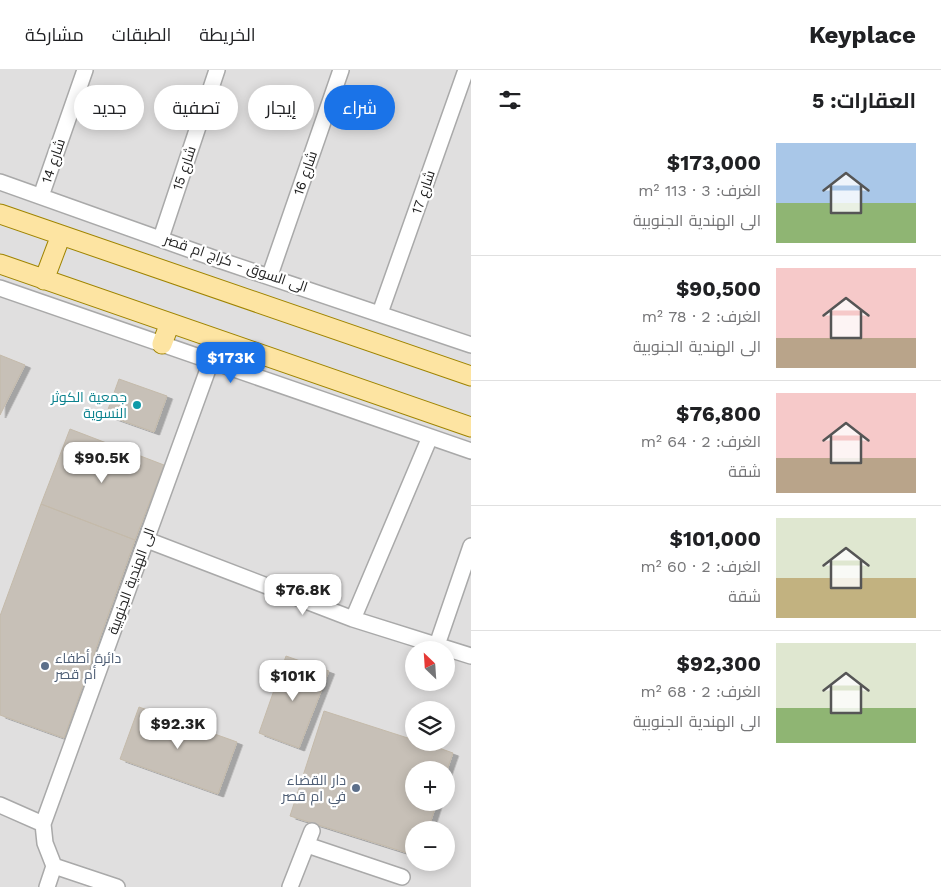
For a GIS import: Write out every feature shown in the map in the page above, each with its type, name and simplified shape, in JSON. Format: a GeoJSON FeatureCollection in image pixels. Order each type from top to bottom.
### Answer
{"type":"FeatureCollection","features":[{"type":"Feature","properties":{"kind":"main road"},"geometry":{"type":"LineString","coordinates":[[0,214],[471,376]]}},
{"type":"Feature","properties":{"kind":"main road"},"geometry":{"type":"LineString","coordinates":[[44,280],[61,234]]}},
{"type":"Feature","properties":{"kind":"main road"},"geometry":{"type":"LineString","coordinates":[[0,264],[471,427]]}},
{"type":"Feature","properties":{"kind":"main road"},"geometry":{"type":"LineString","coordinates":[[162,344],[170,324]]}},
{"type":"Feature","properties":{"kind":"street","name":"شارع 14"},"geometry":{"type":"LineString","coordinates":[[41,196],[85,70]]}},
{"type":"Feature","properties":{"kind":"street","name":"شارع 15"},"geometry":{"type":"LineString","coordinates":[[161,238],[217,70]]}},
{"type":"Feature","properties":{"kind":"street","name":"شارع 16"},"geometry":{"type":"LineString","coordinates":[[270,275],[341,70]]}},
{"type":"Feature","properties":{"kind":"street","name":"شارع 17"},"geometry":{"type":"LineString","coordinates":[[380,313],[466,70]]}},
{"type":"Feature","properties":{"kind":"street","name":"الى السوق - كراج ام قصر"},"geometry":{"type":"LineString","coordinates":[[0,182],[219,260],[270,275],[471,345]]}},
{"type":"Feature","properties":{"kind":"street"},"geometry":{"type":"LineString","coordinates":[[0,288],[471,450]]}},
{"type":"Feature","properties":{"kind":"street","name":"الى الهندية الجنوبية"},"geometry":{"type":"LineString","coordinates":[[54,866],[44,844],[43,824],[211,361]]}},
{"type":"Feature","properties":{"kind":"street"},"geometry":{"type":"LineString","coordinates":[[353,619],[430,437]]}},
{"type":"Feature","properties":{"kind":"street"},"geometry":{"type":"LineString","coordinates":[[146,540],[353,619],[424,641]]}},
{"type":"Feature","properties":{"kind":"street"},"geometry":{"type":"LineString","coordinates":[[438,641],[471,546]]}},
{"type":"Feature","properties":{"kind":"street"},"geometry":{"type":"LineString","coordinates":[[455,651],[471,656]]}},
{"type":"Feature","properties":{"kind":"street"},"geometry":{"type":"LineString","coordinates":[[0,805],[43,824]]}},
{"type":"Feature","properties":{"kind":"street"},"geometry":{"type":"LineString","coordinates":[[290,887],[310,838],[402,877]]}},
{"type":"Feature","properties":{"kind":"street"},"geometry":{"type":"LineString","coordinates":[[47,887],[54,866],[117,887]]}},
{"type":"Feature","properties":{"kind":"shaded area"},"geometry":{"type":"Polygon","coordinates":[[[0,70],[471,70],[471,887],[0,887],[0,70]]]}},
{"type":"Feature","properties":{"kind":"building"},"geometry":{"type":"Polygon","coordinates":[[[0,355],[25,365],[0,415],[0,355]]]}},
{"type":"Feature","properties":{"kind":"building","name":"جمعية الكوثر النسوية"},"geometry":{"type":"Polygon","coordinates":[[[119,379],[167,396],[154,432],[106,415],[119,379]]]}},
{"type":"Feature","properties":{"kind":"building"},"geometry":{"type":"Polygon","coordinates":[[[70,429],[164,465],[135,540],[41,504],[70,429]]]}},
{"type":"Feature","properties":{"kind":"building","name":"دائرة أطفاء أم قصر"},"geometry":{"type":"Polygon","coordinates":[[[41,504],[135,540],[64,738],[0,715],[0,616],[41,504]]]}},
{"type":"Feature","properties":{"kind":"building"},"geometry":{"type":"Polygon","coordinates":[[[286,656],[329,671],[299,748],[259,733],[286,656]]]}},
{"type":"Feature","properties":{"kind":"building"},"geometry":{"type":"Polygon","coordinates":[[[139,707],[237,742],[218,794],[120,759],[139,707]]]}},
{"type":"Feature","properties":{"kind":"building","name":"دار القضاء في ام قصر"},"geometry":{"type":"Polygon","coordinates":[[[324,711],[405,737],[405,751],[447,751],[453,753],[450,761],[405,761],[405,811],[434,811],[431,821],[405,821],[405,852],[290,816],[324,711]]]}},
{"type":"Feature","properties":{"kind":"place","name":"جمعية الكوثر النسوية"},"geometry":{"type":"Point","coordinates":[137,405]}},
{"type":"Feature","properties":{"kind":"place","name":"دائرة أطفاء أم قصر"},"geometry":{"type":"Point","coordinates":[45,666]}},
{"type":"Feature","properties":{"kind":"place","name":"دار القضاء في ام قصر"},"geometry":{"type":"Point","coordinates":[356,788]}}]}
